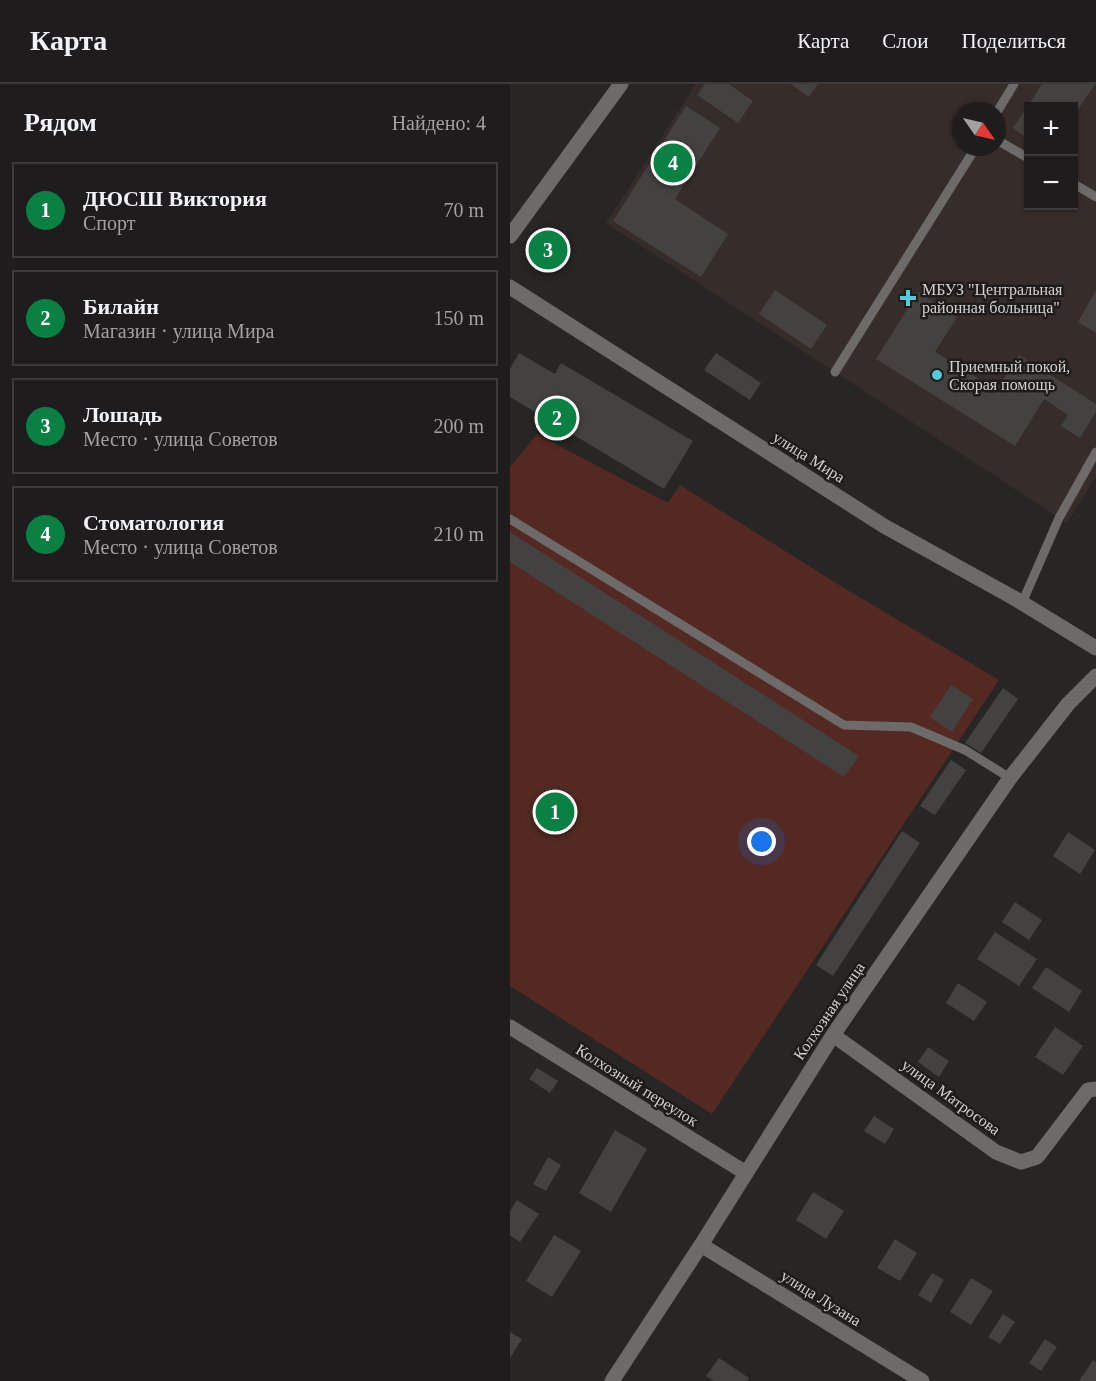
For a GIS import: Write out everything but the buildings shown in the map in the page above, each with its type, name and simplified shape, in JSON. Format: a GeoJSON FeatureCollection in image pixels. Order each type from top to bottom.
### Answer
{"type":"FeatureCollection","features":[{"type":"Feature","properties":{"kind":"street"},"geometry":{"type":"LineString","coordinates":[[510,236],[621,84]]}},
{"type":"Feature","properties":{"kind":"street","name":"улица Мира"},"geometry":{"type":"LineString","coordinates":[[510,287],[884,526],[1022,603],[1096,648]]}},
{"type":"Feature","properties":{"kind":"street","name":"Колхозная улица"},"geometry":{"type":"LineString","coordinates":[[612,1381],[833,1035],[1010,778],[1068,704],[1096,676]]}},
{"type":"Feature","properties":{"kind":"street","name":"Колхозный переулок"},"geometry":{"type":"LineString","coordinates":[[510,1028],[746,1173]]}},
{"type":"Feature","properties":{"kind":"street","name":"улица Матросова"},"geometry":{"type":"LineString","coordinates":[[833,1035],[996,1152],[1021,1162],[1037,1157],[1088,1090],[1096,1089]]}},
{"type":"Feature","properties":{"kind":"street","name":"улица Лузана"},"geometry":{"type":"LineString","coordinates":[[700,1245],[922,1381]]}},
{"type":"Feature","properties":{"kind":"lane"},"geometry":{"type":"LineString","coordinates":[[1003,102],[1014,84]]}},
{"type":"Feature","properties":{"kind":"lane"},"geometry":{"type":"LineString","coordinates":[[1006,145],[1025,156]]}},
{"type":"Feature","properties":{"kind":"lane"},"geometry":{"type":"LineString","coordinates":[[835,372],[970,156]]}},
{"type":"Feature","properties":{"kind":"lane"},"geometry":{"type":"LineString","coordinates":[[1078,186],[1096,197]]}},
{"type":"Feature","properties":{"kind":"lane"},"geometry":{"type":"LineString","coordinates":[[1022,603],[1059,518],[1096,452]]}},
{"type":"Feature","properties":{"kind":"lane"},"geometry":{"type":"LineString","coordinates":[[510,519],[844,726],[911,727],[965,750],[1010,778]]}},
{"type":"Feature","properties":{"kind":"shaded area","name":"МБУЗ \"Центральная районная больница\""},"geometry":{"type":"Polygon","coordinates":[[[696,84],[1096,84],[1096,476],[1067,523],[606,223],[696,84]]]}},
{"type":"Feature","properties":{"kind":"shaded area"},"geometry":{"type":"Polygon","coordinates":[[[537,434],[668,503],[680,485],[836,583],[999,680],[712,1114],[510,986],[510,467],[537,434]]]}},
{"type":"Feature","properties":{"kind":"place","name":"Стоматология"},"geometry":{"type":"Point","coordinates":[673,163]}},
{"type":"Feature","properties":{"kind":"place","name":"Лошадь"},"geometry":{"type":"Point","coordinates":[548,250]}},
{"type":"Feature","properties":{"kind":"place","name":"МБУЗ \"Центральная районная больница\""},"geometry":{"type":"Point","coordinates":[908,298]}},
{"type":"Feature","properties":{"kind":"place","name":"Приемный покой, Скорая помощь"},"geometry":{"type":"Point","coordinates":[937,375]}},
{"type":"Feature","properties":{"kind":"place","name":"Билайн"},"geometry":{"type":"Point","coordinates":[557,418]}},
{"type":"Feature","properties":{"kind":"place","name":"ДЮСШ Виктория"},"geometry":{"type":"Point","coordinates":[555,812]}}]}
